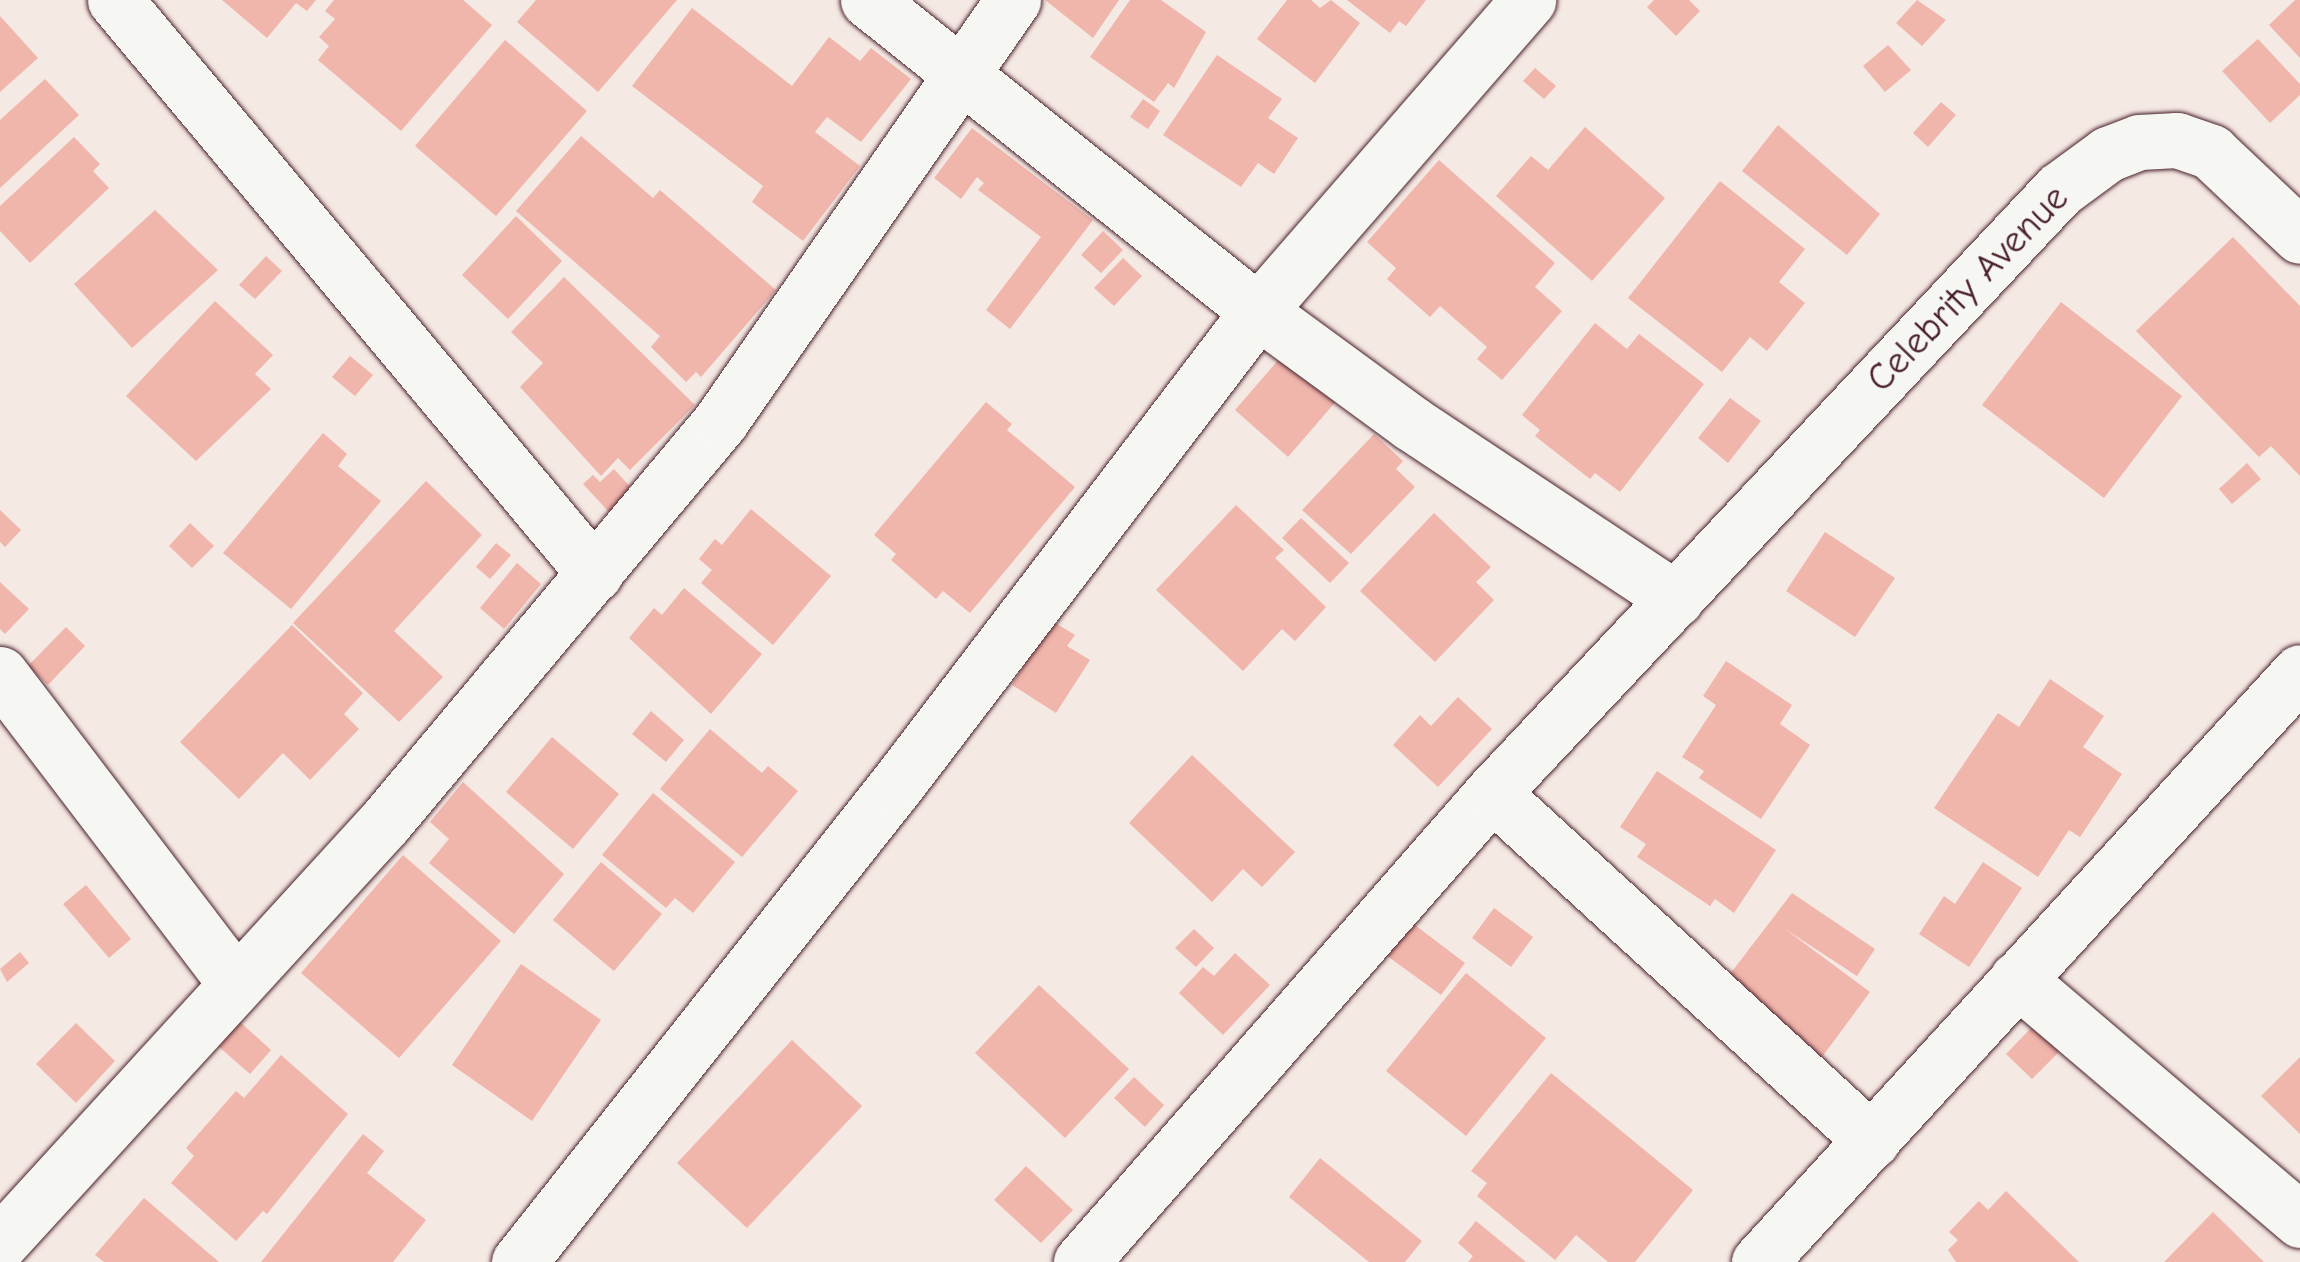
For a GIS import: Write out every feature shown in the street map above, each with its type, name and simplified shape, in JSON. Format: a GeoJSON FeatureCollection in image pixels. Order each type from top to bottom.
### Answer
{"type":"FeatureCollection","features":[{"type":"Feature","properties":{"kind":"street"},"geometry":{"type":"LineString","coordinates":[[115,0],[596,574]]}},
{"type":"Feature","properties":{"kind":"street"},"geometry":{"type":"LineString","coordinates":[[868,0],[1258,310],[1411,423],[1676,599]]}},
{"type":"Feature","properties":{"kind":"street"},"geometry":{"type":"LineString","coordinates":[[0,1243],[385,822],[720,422],[1013,0]]}},
{"type":"Feature","properties":{"kind":"street"},"geometry":{"type":"LineString","coordinates":[[518,1262],[898,783],[1258,310],[1528,0]]}},
{"type":"Feature","properties":{"kind":"street","name":"Celebrity Avenue"},"geometry":{"type":"LineString","coordinates":[[1081,1262],[1492,793],[2059,190],[2108,154],[2139,142],[2177,140],[2211,152],[2300,236]]}},
{"type":"Feature","properties":{"kind":"street"},"geometry":{"type":"LineString","coordinates":[[1760,1262],[2300,672]]}},
{"type":"Feature","properties":{"kind":"street"},"geometry":{"type":"LineString","coordinates":[[5,693],[236,984]]}},
{"type":"Feature","properties":{"kind":"street"},"geometry":{"type":"LineString","coordinates":[[1492,793],[1872,1141]]}},
{"type":"Feature","properties":{"kind":"street"},"geometry":{"type":"LineString","coordinates":[[2017,979],[2300,1220]]}},
{"type":"Feature","properties":{"kind":"building"},"geometry":{"type":"Polygon","coordinates":[[[222,0],[316,0],[307,11],[296,3],[267,38],[222,0]]]}},
{"type":"Feature","properties":{"kind":"building"},"geometry":{"type":"Polygon","coordinates":[[[334,0],[463,0],[492,25],[401,131],[318,60],[329,46],[319,37],[335,19],[325,11],[334,0]]]}},
{"type":"Feature","properties":{"kind":"building"},"geometry":{"type":"Polygon","coordinates":[[[536,0],[677,0],[598,92],[517,22],[536,0]]]}},
{"type":"Feature","properties":{"kind":"building"},"geometry":{"type":"Polygon","coordinates":[[[1045,0],[1119,0],[1093,38],[1045,0]]]}},
{"type":"Feature","properties":{"kind":"building"},"geometry":{"type":"Polygon","coordinates":[[[1130,0],[1161,0],[1206,32],[1174,88],[1168,83],[1154,102],[1090,57],[1130,0]]]}},
{"type":"Feature","properties":{"kind":"building"},"geometry":{"type":"Polygon","coordinates":[[[1287,0],[1311,0],[1320,8],[1331,0],[1360,23],[1315,83],[1257,39],[1287,0]]]}},
{"type":"Feature","properties":{"kind":"building"},"geometry":{"type":"Polygon","coordinates":[[[1347,0],[1426,0],[1406,26],[1399,21],[1390,33],[1347,0]]]}},
{"type":"Feature","properties":{"kind":"building"},"geometry":{"type":"Polygon","coordinates":[[[1654,0],[1689,0],[1700,11],[1676,36],[1647,7],[1654,0]]]}},
{"type":"Feature","properties":{"kind":"building"},"geometry":{"type":"Polygon","coordinates":[[[1917,0],[1946,20],[1922,46],[1896,23],[1917,0]]]}},
{"type":"Feature","properties":{"kind":"building"},"geometry":{"type":"Polygon","coordinates":[[[2295,0],[2300,0],[2300,58],[2269,25],[2295,0]]]}},
{"type":"Feature","properties":{"kind":"building"},"geometry":{"type":"Polygon","coordinates":[[[692,8],[792,86],[829,37],[860,61],[871,48],[911,79],[861,142],[827,117],[815,132],[860,166],[803,241],[752,202],[763,186],[632,86],[692,8]]]}},
{"type":"Feature","properties":{"kind":"building"},"geometry":{"type":"Polygon","coordinates":[[[0,16],[38,58],[0,92],[0,16]]]}},
{"type":"Feature","properties":{"kind":"building"},"geometry":{"type":"Polygon","coordinates":[[[2258,39],[2300,84],[2300,95],[2270,123],[2222,71],[2258,39]]]}},
{"type":"Feature","properties":{"kind":"building"},"geometry":{"type":"Polygon","coordinates":[[[505,40],[587,111],[496,216],[415,146],[505,40]]]}},
{"type":"Feature","properties":{"kind":"building"},"geometry":{"type":"Polygon","coordinates":[[[1888,45],[1911,70],[1885,92],[1863,66],[1888,45]]]}},
{"type":"Feature","properties":{"kind":"building"},"geometry":{"type":"Polygon","coordinates":[[[1217,55],[1282,99],[1268,118],[1298,138],[1274,174],[1258,163],[1241,187],[1163,135],[1217,55]]]}},
{"type":"Feature","properties":{"kind":"building"},"geometry":{"type":"Polygon","coordinates":[[[1535,68],[1556,86],[1544,99],[1523,81],[1535,68]]]}},
{"type":"Feature","properties":{"kind":"building"},"geometry":{"type":"Polygon","coordinates":[[[45,79],[79,115],[0,188],[0,120],[45,79]]]}},
{"type":"Feature","properties":{"kind":"building"},"geometry":{"type":"Polygon","coordinates":[[[1143,99],[1160,111],[1148,129],[1130,117],[1143,99]]]}},
{"type":"Feature","properties":{"kind":"building"},"geometry":{"type":"Polygon","coordinates":[[[1941,102],[1956,115],[1928,147],[1913,133],[1941,102]]]}},
{"type":"Feature","properties":{"kind":"building"},"geometry":{"type":"Polygon","coordinates":[[[1778,125],[1880,214],[1847,255],[1742,171],[1778,125]]]}},
{"type":"Feature","properties":{"kind":"building"},"geometry":{"type":"Polygon","coordinates":[[[1585,127],[1665,198],[1592,281],[1496,196],[1531,156],[1548,170],[1585,127]]]}},
{"type":"Feature","properties":{"kind":"building"},"geometry":{"type":"Polygon","coordinates":[[[972,128],[1093,220],[1010,329],[986,310],[1041,237],[978,190],[984,183],[977,177],[961,199],[934,178],[972,128]]]}},
{"type":"Feature","properties":{"kind":"building"},"geometry":{"type":"Polygon","coordinates":[[[581,136],[653,198],[660,190],[776,290],[701,377],[696,372],[686,382],[651,347],[660,336],[516,211],[581,136]]]}},
{"type":"Feature","properties":{"kind":"building"},"geometry":{"type":"Polygon","coordinates":[[[74,137],[100,164],[93,171],[109,188],[30,263],[0,231],[0,206],[74,137]]]}},
{"type":"Feature","properties":{"kind":"building"},"geometry":{"type":"Polygon","coordinates":[[[1439,160],[1555,263],[1535,287],[1562,311],[1502,380],[1477,359],[1487,347],[1440,306],[1430,317],[1387,279],[1396,268],[1367,242],[1439,160]]]}},
{"type":"Feature","properties":{"kind":"building"},"geometry":{"type":"Polygon","coordinates":[[[1720,181],[1805,249],[1779,282],[1805,303],[1767,351],[1750,337],[1722,372],[1628,298],[1720,181]]]}},
{"type":"Feature","properties":{"kind":"building"},"geometry":{"type":"Polygon","coordinates":[[[155,210],[218,270],[132,348],[74,284],[155,210]]]}},
{"type":"Feature","properties":{"kind":"building"},"geometry":{"type":"Polygon","coordinates":[[[516,216],[562,261],[508,319],[462,275],[516,216]]]}},
{"type":"Feature","properties":{"kind":"building"},"geometry":{"type":"Polygon","coordinates":[[[1103,231],[1123,250],[1101,273],[1081,255],[1103,231]]]}},
{"type":"Feature","properties":{"kind":"building"},"geometry":{"type":"Polygon","coordinates":[[[2233,237],[2300,306],[2300,476],[2271,446],[2259,457],[2136,331],[2233,237]]]}},
{"type":"Feature","properties":{"kind":"building"},"geometry":{"type":"Polygon","coordinates":[[[266,256],[282,271],[255,299],[239,285],[266,256]]]}},
{"type":"Feature","properties":{"kind":"building"},"geometry":{"type":"Polygon","coordinates":[[[1123,258],[1142,276],[1114,306],[1094,288],[1123,258]]]}},
{"type":"Feature","properties":{"kind":"building"},"geometry":{"type":"Polygon","coordinates":[[[564,277],[695,405],[630,470],[618,458],[601,476],[520,387],[543,363],[511,332],[564,277]]]}},
{"type":"Feature","properties":{"kind":"building"},"geometry":{"type":"Polygon","coordinates":[[[215,301],[273,355],[255,374],[271,389],[196,461],[126,396],[215,301]]]}},
{"type":"Feature","properties":{"kind":"building"},"geometry":{"type":"Polygon","coordinates":[[[2061,302],[2182,396],[2104,498],[1982,405],[2061,302]]]}},
{"type":"Feature","properties":{"kind":"building"},"geometry":{"type":"Polygon","coordinates":[[[1595,323],[1627,349],[1639,334],[1704,384],[1620,492],[1595,473],[1590,479],[1535,436],[1540,430],[1522,415],[1595,323]]]}},
{"type":"Feature","properties":{"kind":"building"},"geometry":{"type":"Polygon","coordinates":[[[1292,344],[1345,391],[1288,457],[1235,410],[1292,344]]]}},
{"type":"Feature","properties":{"kind":"building"},"geometry":{"type":"Polygon","coordinates":[[[350,356],[373,375],[355,396],[332,377],[350,356]]]}},
{"type":"Feature","properties":{"kind":"building"},"geometry":{"type":"Polygon","coordinates":[[[1730,398],[1761,421],[1728,463],[1698,438],[1730,398]]]}},
{"type":"Feature","properties":{"kind":"building"},"geometry":{"type":"Polygon","coordinates":[[[986,402],[1012,424],[1007,430],[1075,487],[970,613],[943,591],[936,599],[891,560],[896,554],[874,535],[986,402]]]}},
{"type":"Feature","properties":{"kind":"building"},"geometry":{"type":"Polygon","coordinates":[[[323,433],[347,454],[338,466],[381,501],[291,609],[223,553],[323,433]]]}},
{"type":"Feature","properties":{"kind":"building"},"geometry":{"type":"Polygon","coordinates":[[[1374,434],[1403,461],[1396,469],[1415,487],[1351,554],[1302,510],[1374,434]]]}},
{"type":"Feature","properties":{"kind":"building"},"geometry":{"type":"Polygon","coordinates":[[[2247,463],[2261,479],[2232,504],[2219,489],[2247,463]]]}},
{"type":"Feature","properties":{"kind":"building"},"geometry":{"type":"Polygon","coordinates":[[[614,469],[634,491],[609,512],[583,484],[593,475],[600,482],[614,469]]]}},
{"type":"Feature","properties":{"kind":"building"},"geometry":{"type":"Polygon","coordinates":[[[426,481],[482,535],[394,631],[443,677],[399,722],[293,623],[426,481]]]}},
{"type":"Feature","properties":{"kind":"building"},"geometry":{"type":"Polygon","coordinates":[[[1236,505],[1284,550],[1275,558],[1326,607],[1295,641],[1282,629],[1243,671],[1156,590],[1236,505]]]}},
{"type":"Feature","properties":{"kind":"building"},"geometry":{"type":"Polygon","coordinates":[[[751,509],[831,576],[773,645],[701,583],[712,570],[699,559],[715,539],[722,545],[751,509]]]}},
{"type":"Feature","properties":{"kind":"building"},"geometry":{"type":"Polygon","coordinates":[[[0,510],[21,530],[5,547],[0,542],[0,510]]]}},
{"type":"Feature","properties":{"kind":"building"},"geometry":{"type":"Polygon","coordinates":[[[1434,513],[1491,567],[1476,582],[1494,600],[1435,662],[1360,591],[1434,513]]]}},
{"type":"Feature","properties":{"kind":"building"},"geometry":{"type":"Polygon","coordinates":[[[1301,518],[1349,563],[1330,583],[1282,538],[1301,518]]]}},
{"type":"Feature","properties":{"kind":"building"},"geometry":{"type":"Polygon","coordinates":[[[190,523],[214,546],[192,568],[169,546],[190,523]]]}},
{"type":"Feature","properties":{"kind":"building"},"geometry":{"type":"Polygon","coordinates":[[[1825,532],[1895,578],[1855,637],[1786,591],[1825,532]]]}},
{"type":"Feature","properties":{"kind":"building"},"geometry":{"type":"Polygon","coordinates":[[[496,543],[511,555],[490,579],[476,567],[496,543]]]}},
{"type":"Feature","properties":{"kind":"building"},"geometry":{"type":"Polygon","coordinates":[[[517,563],[541,584],[504,629],[480,608],[517,563]]]}},
{"type":"Feature","properties":{"kind":"building"},"geometry":{"type":"Polygon","coordinates":[[[0,582],[29,609],[5,634],[0,629],[0,582]]]}},
{"type":"Feature","properties":{"kind":"building"},"geometry":{"type":"Polygon","coordinates":[[[684,588],[762,654],[711,714],[629,638],[654,608],[662,615],[684,588]]]}},
{"type":"Feature","properties":{"kind":"building"},"geometry":{"type":"Polygon","coordinates":[[[1052,621],[1075,635],[1067,646],[1090,660],[1056,713],[1012,685],[1052,621]]]}},
{"type":"Feature","properties":{"kind":"building"},"geometry":{"type":"Polygon","coordinates":[[[292,625],[363,693],[344,714],[359,729],[310,780],[283,753],[239,799],[180,742],[292,625]]]}},
{"type":"Feature","properties":{"kind":"building"},"geometry":{"type":"Polygon","coordinates":[[[66,627],[85,646],[48,685],[28,666],[66,627]]]}},
{"type":"Feature","properties":{"kind":"building"},"geometry":{"type":"Polygon","coordinates":[[[1726,661],[1792,705],[1780,724],[1810,745],[1761,819],[1699,778],[1704,771],[1682,757],[1716,705],[1703,696],[1726,661]]]}},
{"type":"Feature","properties":{"kind":"building"},"geometry":{"type":"Polygon","coordinates":[[[2050,679],[2104,716],[2083,747],[2122,774],[2080,837],[2069,830],[2038,877],[1934,808],[1998,713],[2019,727],[2050,679]]]}},
{"type":"Feature","properties":{"kind":"building"},"geometry":{"type":"Polygon","coordinates":[[[1458,697],[1492,729],[1438,787],[1393,745],[1420,715],[1431,726],[1458,697]]]}},
{"type":"Feature","properties":{"kind":"building"},"geometry":{"type":"Polygon","coordinates":[[[651,711],[684,740],[666,762],[632,734],[651,711]]]}},
{"type":"Feature","properties":{"kind":"building"},"geometry":{"type":"Polygon","coordinates":[[[710,729],[762,773],[768,766],[798,791],[742,857],[660,789],[710,729]]]}},
{"type":"Feature","properties":{"kind":"building"},"geometry":{"type":"Polygon","coordinates":[[[552,737],[619,794],[573,849],[506,792],[552,737]]]}},
{"type":"Feature","properties":{"kind":"building"},"geometry":{"type":"Polygon","coordinates":[[[1192,755],[1295,852],[1262,887],[1243,869],[1212,902],[1129,823],[1192,755]]]}},
{"type":"Feature","properties":{"kind":"building"},"geometry":{"type":"Polygon","coordinates":[[[1657,771],[1776,850],[1734,913],[1715,899],[1710,906],[1637,857],[1646,844],[1620,827],[1657,771]]]}},
{"type":"Feature","properties":{"kind":"building"},"geometry":{"type":"Polygon","coordinates":[[[463,782],[564,874],[514,934],[429,863],[449,839],[430,822],[463,782]]]}},
{"type":"Feature","properties":{"kind":"building"},"geometry":{"type":"Polygon","coordinates":[[[653,793],[735,862],[693,913],[675,898],[666,908],[602,855],[653,793]]]}},
{"type":"Feature","properties":{"kind":"building"},"geometry":{"type":"Polygon","coordinates":[[[403,855],[501,941],[399,1058],[301,973],[403,855]]]}},
{"type":"Feature","properties":{"kind":"building"},"geometry":{"type":"Polygon","coordinates":[[[601,862],[662,914],[614,971],[553,920],[601,862]]]}},
{"type":"Feature","properties":{"kind":"building"},"geometry":{"type":"Polygon","coordinates":[[[1983,862],[2022,888],[1969,967],[1919,934],[1944,896],[1955,904],[1983,862]]]}},
{"type":"Feature","properties":{"kind":"building"},"geometry":{"type":"Polygon","coordinates":[[[86,885],[131,939],[109,958],[63,904],[86,885]]]}},
{"type":"Feature","properties":{"kind":"building"},"geometry":{"type":"Polygon","coordinates":[[[1792,893],[1875,949],[1857,976],[1785,929],[1870,992],[1814,1068],[1714,995],[1792,893]]]}},
{"type":"Feature","properties":{"kind":"building"},"geometry":{"type":"Polygon","coordinates":[[[1494,908],[1533,937],[1511,967],[1472,938],[1494,908]]]}},
{"type":"Feature","properties":{"kind":"building"},"geometry":{"type":"Polygon","coordinates":[[[1407,919],[1465,963],[1441,995],[1383,953],[1407,919]]]}},
{"type":"Feature","properties":{"kind":"building"},"geometry":{"type":"Polygon","coordinates":[[[1194,929],[1214,948],[1196,967],[1175,948],[1194,929]]]}},
{"type":"Feature","properties":{"kind":"building"},"geometry":{"type":"Polygon","coordinates":[[[20,952],[29,963],[7,982],[0,969],[20,952]]]}},
{"type":"Feature","properties":{"kind":"building"},"geometry":{"type":"Polygon","coordinates":[[[1235,953],[1270,985],[1223,1035],[1179,993],[1203,967],[1214,976],[1235,953]]]}},
{"type":"Feature","properties":{"kind":"building"},"geometry":{"type":"Polygon","coordinates":[[[521,964],[601,1020],[532,1121],[452,1065],[521,964]]]}},
{"type":"Feature","properties":{"kind":"building"},"geometry":{"type":"Polygon","coordinates":[[[1466,973],[1546,1038],[1466,1136],[1386,1071],[1466,973]]]}},
{"type":"Feature","properties":{"kind":"building"},"geometry":{"type":"Polygon","coordinates":[[[1039,985],[1129,1069],[1065,1138],[975,1053],[1039,985]]]}},
{"type":"Feature","properties":{"kind":"building"},"geometry":{"type":"Polygon","coordinates":[[[239,1021],[271,1050],[250,1074],[218,1046],[239,1021]]]}},
{"type":"Feature","properties":{"kind":"building"},"geometry":{"type":"Polygon","coordinates":[[[2037,1022],[2063,1048],[2032,1079],[2006,1054],[2037,1022]]]}},
{"type":"Feature","properties":{"kind":"building"},"geometry":{"type":"Polygon","coordinates":[[[76,1023],[115,1061],[76,1103],[36,1064],[76,1023]]]}},
{"type":"Feature","properties":{"kind":"building"},"geometry":{"type":"Polygon","coordinates":[[[792,1040],[862,1106],[747,1228],[677,1163],[792,1040]]]}},
{"type":"Feature","properties":{"kind":"building"},"geometry":{"type":"Polygon","coordinates":[[[281,1055],[348,1114],[267,1214],[263,1211],[236,1241],[171,1183],[194,1156],[186,1148],[236,1091],[244,1098],[281,1055]]]}},
{"type":"Feature","properties":{"kind":"building"},"geometry":{"type":"Polygon","coordinates":[[[2300,1057],[2300,1134],[2261,1096],[2300,1057]]]}},
{"type":"Feature","properties":{"kind":"building"},"geometry":{"type":"Polygon","coordinates":[[[1551,1073],[1693,1190],[1635,1262],[1608,1262],[1576,1235],[1555,1260],[1477,1196],[1487,1183],[1471,1171],[1551,1073]]]}},
{"type":"Feature","properties":{"kind":"building"},"geometry":{"type":"Polygon","coordinates":[[[1134,1077],[1164,1105],[1145,1127],[1114,1098],[1134,1077]]]}},
{"type":"Feature","properties":{"kind":"building"},"geometry":{"type":"Polygon","coordinates":[[[363,1134],[384,1151],[367,1173],[426,1220],[393,1262],[261,1262],[363,1134]]]}},
{"type":"Feature","properties":{"kind":"building"},"geometry":{"type":"Polygon","coordinates":[[[1320,1158],[1422,1241],[1405,1262],[1369,1262],[1289,1197],[1320,1158]]]}},
{"type":"Feature","properties":{"kind":"building"},"geometry":{"type":"Polygon","coordinates":[[[1026,1166],[1073,1210],[1041,1243],[994,1200],[1026,1166]]]}},
{"type":"Feature","properties":{"kind":"building"},"geometry":{"type":"Polygon","coordinates":[[[2006,1191],[2079,1262],[1956,1262],[1948,1250],[1958,1240],[1949,1232],[1979,1201],[1988,1210],[2006,1191]]]}},
{"type":"Feature","properties":{"kind":"building"},"geometry":{"type":"Polygon","coordinates":[[[144,1198],[219,1262],[104,1262],[95,1255],[144,1198]]]}},
{"type":"Feature","properties":{"kind":"building"},"geometry":{"type":"Polygon","coordinates":[[[2213,1212],[2264,1262],[2164,1262],[2213,1212]]]}},
{"type":"Feature","properties":{"kind":"building"},"geometry":{"type":"Polygon","coordinates":[[[1476,1221],[1526,1262],[1468,1262],[1473,1256],[1458,1243],[1476,1221]]]}}]}
